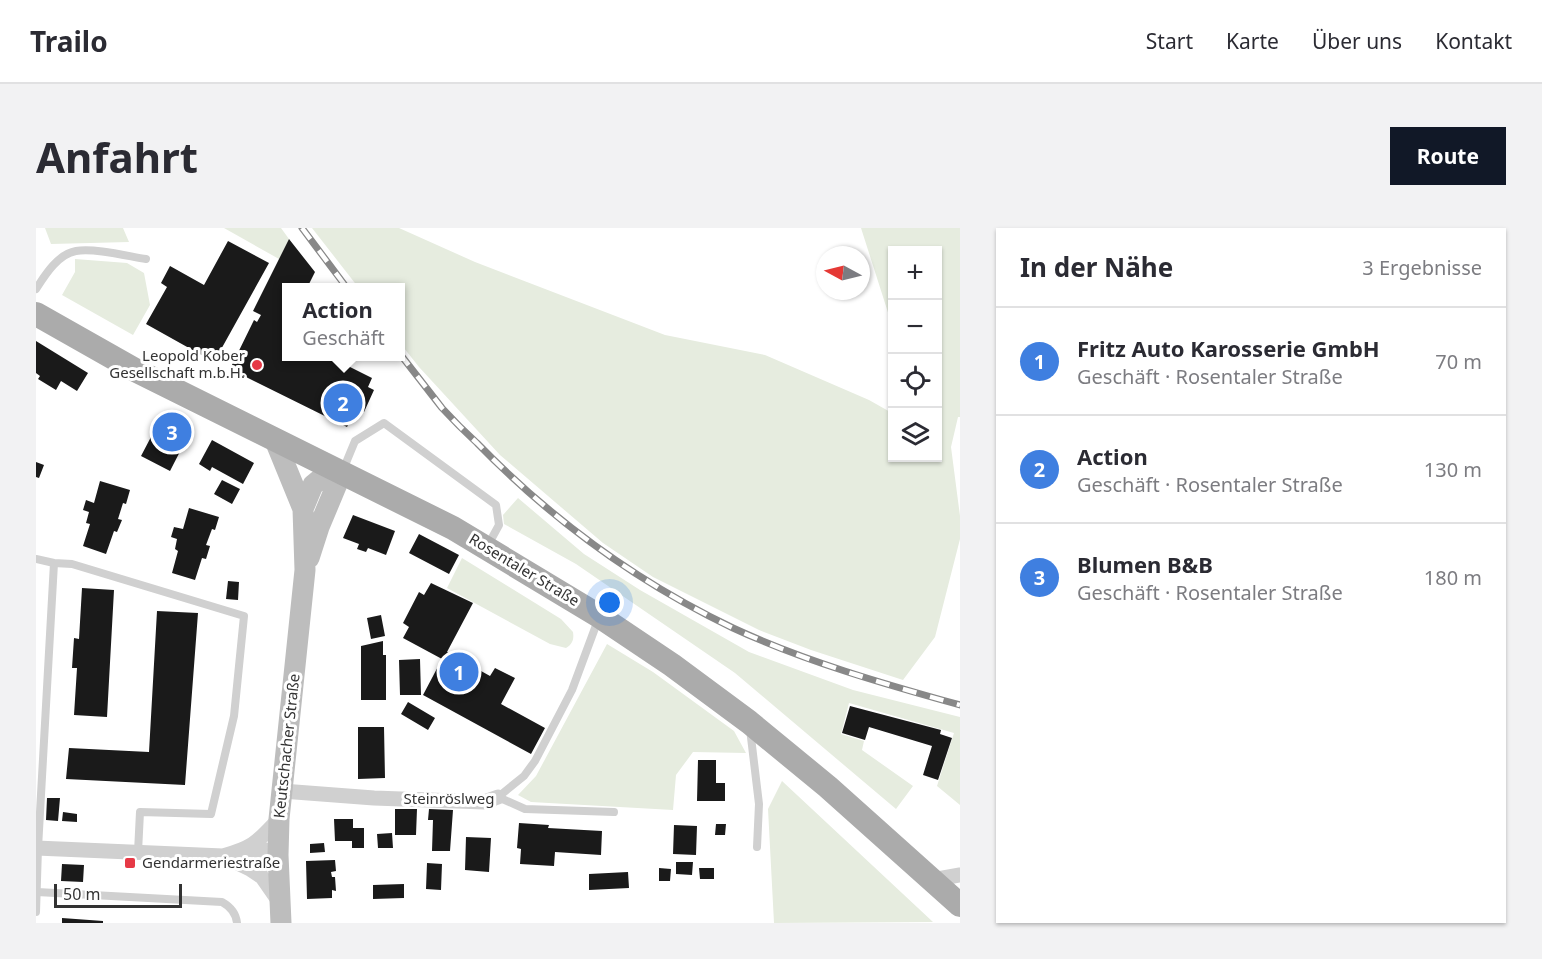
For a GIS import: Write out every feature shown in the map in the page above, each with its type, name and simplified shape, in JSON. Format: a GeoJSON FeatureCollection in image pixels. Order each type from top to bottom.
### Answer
{"type":"FeatureCollection","features":[{"type":"Feature","properties":{"kind":"main road","name":"Rosentaler Straße"},"geometry":{"type":"LineString","coordinates":[[36,314],[135,370],[453,528],[599,616],[672,665],[749,722],[828,787],[960,905]]}},
{"type":"Feature","properties":{"kind":"main road"},"geometry":{"type":"LineString","coordinates":[[274,438],[303,508],[305,570]]}},
{"type":"Feature","properties":{"kind":"main road"},"geometry":{"type":"LineString","coordinates":[[303,508],[313,485],[324,476],[342,472]]}},
{"type":"Feature","properties":{"kind":"main road"},"geometry":{"type":"LineString","coordinates":[[305,570],[319,527],[342,472]]}},
{"type":"Feature","properties":{"kind":"main road","name":"Keutschacher Straße"},"geometry":{"type":"LineString","coordinates":[[280,913],[279,819],[305,570]]}},
{"type":"Feature","properties":{"kind":"street","name":"Steinröslweg"},"geometry":{"type":"LineString","coordinates":[[282,791],[374,798],[484,802],[498,797]]}},
{"type":"Feature","properties":{"kind":"street"},"geometry":{"type":"LineString","coordinates":[[230,859],[257,843],[279,819]]}},
{"type":"Feature","properties":{"kind":"street"},"geometry":{"type":"LineString","coordinates":[[37,848],[138,852],[267,864],[278,855],[266,850],[248,849]]}},
{"type":"Feature","properties":{"kind":"street"},"geometry":{"type":"LineString","coordinates":[[230,859],[262,877],[280,913]]}},
{"type":"Feature","properties":{"kind":"street"},"geometry":{"type":"LineString","coordinates":[[932,880],[960,875]]}},
{"type":"Feature","properties":{"kind":"lane"},"geometry":{"type":"LineString","coordinates":[[36,289],[55,262],[75,251],[146,259]]}},
{"type":"Feature","properties":{"kind":"lane"},"geometry":{"type":"LineString","coordinates":[[342,472],[356,441],[384,423],[496,505],[499,525],[487,548]]}},
{"type":"Feature","properties":{"kind":"lane"},"geometry":{"type":"LineString","coordinates":[[36,559],[72,564],[244,616],[234,716],[211,814],[140,812],[138,852]]}},
{"type":"Feature","properties":{"kind":"lane"},"geometry":{"type":"LineString","coordinates":[[36,912],[37,848],[54,563]]}},
{"type":"Feature","properties":{"kind":"lane"},"geometry":{"type":"LineString","coordinates":[[498,797],[524,776],[535,761],[572,690],[599,616]]}},
{"type":"Feature","properties":{"kind":"lane"},"geometry":{"type":"LineString","coordinates":[[749,722],[759,793],[757,847]]}},
{"type":"Feature","properties":{"kind":"lane","name":"Steinröslweg"},"geometry":{"type":"LineString","coordinates":[[498,797],[525,809],[614,812]]}},
{"type":"Feature","properties":{"kind":"lane"},"geometry":{"type":"LineString","coordinates":[[37,892],[222,902],[230,906],[237,923]]}},
{"type":"Feature","properties":{"kind":"shaded area"},"geometry":{"type":"Polygon","coordinates":[[[45,228],[123,228],[129,242],[51,244],[45,228]]]}},
{"type":"Feature","properties":{"kind":"shaded area"},"geometry":{"type":"Polygon","coordinates":[[[224,228],[281,228],[289,239],[279,259],[224,228]]]}},
{"type":"Feature","properties":{"kind":"shaded area"},"geometry":{"type":"Polygon","coordinates":[[[312,228],[399,228],[475,262],[665,335],[765,355],[869,400],[888,411],[888,462],[942,462],[942,246],[888,246],[888,312],[870,256],[870,246],[867,246],[861,228],[960,228],[960,417],[958,417],[951,447],[960,516],[960,539],[935,637],[903,680],[811,650],[759,630],[653,577],[603,543],[500,455],[419,367],[405,349],[405,283],[355,283],[312,228]]]}},
{"type":"Feature","properties":{"kind":"shaded area"},"geometry":{"type":"Polygon","coordinates":[[[75,259],[127,263],[144,273],[150,305],[133,335],[62,295],[75,272],[75,259]]]}},
{"type":"Feature","properties":{"kind":"shaded area"},"geometry":{"type":"Polygon","coordinates":[[[518,498],[584,554],[640,590],[749,652],[853,690],[960,717],[960,805],[937,786],[954,733],[849,703],[841,734],[864,741],[862,750],[913,786],[896,809],[735,673],[576,564],[504,524],[503,515],[518,498]]]}},
{"type":"Feature","properties":{"kind":"shaded area"},"geometry":{"type":"Polygon","coordinates":[[[462,558],[561,619],[573,632],[570,645],[566,648],[550,644],[447,588],[462,558]]]}},
{"type":"Feature","properties":{"kind":"shaded area"},"geometry":{"type":"Polygon","coordinates":[[[607,644],[653,672],[734,731],[746,753],[693,752],[676,775],[673,810],[531,802],[518,795],[536,776],[607,644]]]}},
{"type":"Feature","properties":{"kind":"shaded area"},"geometry":{"type":"Polygon","coordinates":[[[782,781],[933,922],[774,923],[768,809],[782,781]]]}},
{"type":"Feature","properties":{"kind":"building"},"geometry":{"type":"Polygon","coordinates":[[[289,239],[315,272],[310,283],[282,283],[282,361],[338,361],[372,378],[368,387],[374,390],[364,412],[356,409],[347,427],[230,369],[254,320],[257,322],[261,315],[253,311],[289,239]]]}},
{"type":"Feature","properties":{"kind":"building"},"geometry":{"type":"Polygon","coordinates":[[[228,241],[269,263],[214,362],[146,324],[167,287],[161,283],[170,266],[204,285],[228,241]]]}},
{"type":"Feature","properties":{"kind":"building"},"geometry":{"type":"Polygon","coordinates":[[[36,341],[88,373],[77,391],[61,381],[56,390],[38,379],[40,376],[36,373],[36,341]]]}},
{"type":"Feature","properties":{"kind":"building"},"geometry":{"type":"Polygon","coordinates":[[[162,416],[190,432],[170,471],[141,456],[162,416]]]}},
{"type":"Feature","properties":{"kind":"building"},"geometry":{"type":"Polygon","coordinates":[[[212,440],[254,463],[243,484],[212,467],[210,471],[199,464],[212,440]]]}},
{"type":"Feature","properties":{"kind":"building"},"geometry":{"type":"Polygon","coordinates":[[[36,462],[44,465],[39,478],[36,477],[36,462]]]}},
{"type":"Feature","properties":{"kind":"building"},"geometry":{"type":"Polygon","coordinates":[[[222,480],[240,489],[232,504],[214,494],[222,480]]]}},
{"type":"Feature","properties":{"kind":"building"},"geometry":{"type":"Polygon","coordinates":[[[100,481],[130,490],[118,519],[122,520],[117,532],[114,531],[106,554],[83,546],[90,524],[86,523],[89,512],[83,510],[86,500],[94,503],[100,481]]]}},
{"type":"Feature","properties":{"kind":"building"},"geometry":{"type":"Polygon","coordinates":[[[189,508],[219,517],[215,530],[212,529],[206,545],[210,546],[206,559],[202,558],[195,580],[172,573],[178,551],[175,549],[177,539],[171,537],[174,527],[183,529],[189,508]]]}},
{"type":"Feature","properties":{"kind":"building"},"geometry":{"type":"Polygon","coordinates":[[[353,515],[395,531],[386,555],[368,548],[366,552],[357,549],[359,544],[343,538],[353,515]]]}},
{"type":"Feature","properties":{"kind":"building"},"geometry":{"type":"Polygon","coordinates":[[[419,534],[459,555],[449,574],[409,553],[419,534]]]}},
{"type":"Feature","properties":{"kind":"building"},"geometry":{"type":"Polygon","coordinates":[[[228,581],[239,582],[238,600],[226,599],[228,581]]]}},
{"type":"Feature","properties":{"kind":"building"},"geometry":{"type":"Polygon","coordinates":[[[431,583],[473,603],[447,652],[490,676],[495,668],[515,678],[501,704],[545,728],[531,754],[423,695],[442,659],[403,638],[409,627],[403,623],[419,592],[424,595],[431,583]]]}},
{"type":"Feature","properties":{"kind":"building"},"geometry":{"type":"Polygon","coordinates":[[[82,588],[114,590],[107,717],[74,715],[77,668],[72,668],[74,638],[79,639],[82,588]]]}},
{"type":"Feature","properties":{"kind":"building"},"geometry":{"type":"Polygon","coordinates":[[[157,611],[198,613],[185,785],[66,779],[69,748],[149,752],[157,611]]]}},
{"type":"Feature","properties":{"kind":"building"},"geometry":{"type":"Polygon","coordinates":[[[381,615],[385,636],[371,639],[367,618],[381,615]]]}},
{"type":"Feature","properties":{"kind":"building"},"geometry":{"type":"Polygon","coordinates":[[[383,641],[383,655],[386,655],[386,700],[361,700],[361,646],[383,641]]]}},
{"type":"Feature","properties":{"kind":"building"},"geometry":{"type":"Polygon","coordinates":[[[420,659],[421,695],[400,695],[399,660],[420,659]]]}},
{"type":"Feature","properties":{"kind":"building"},"geometry":{"type":"Polygon","coordinates":[[[408,702],[435,718],[428,730],[401,714],[408,702]]]}},
{"type":"Feature","properties":{"kind":"building"},"geometry":{"type":"Polygon","coordinates":[[[850,706],[941,730],[940,734],[952,738],[938,780],[923,775],[932,746],[869,727],[865,740],[842,733],[850,706]]]}},
{"type":"Feature","properties":{"kind":"building"},"geometry":{"type":"Polygon","coordinates":[[[358,727],[384,727],[385,778],[358,779],[358,727]]]}},
{"type":"Feature","properties":{"kind":"building"},"geometry":{"type":"Polygon","coordinates":[[[698,760],[716,760],[716,783],[725,783],[725,801],[697,801],[698,760]]]}},
{"type":"Feature","properties":{"kind":"building"},"geometry":{"type":"Polygon","coordinates":[[[47,798],[60,798],[58,821],[46,820],[47,798]]]}},
{"type":"Feature","properties":{"kind":"building"},"geometry":{"type":"Polygon","coordinates":[[[395,809],[417,809],[416,835],[395,835],[395,809]]]}},
{"type":"Feature","properties":{"kind":"building"},"geometry":{"type":"Polygon","coordinates":[[[429,809],[453,810],[450,851],[432,851],[433,820],[428,820],[429,809]]]}},
{"type":"Feature","properties":{"kind":"building"},"geometry":{"type":"Polygon","coordinates":[[[63,812],[77,814],[77,822],[62,821],[63,812]]]}},
{"type":"Feature","properties":{"kind":"building"},"geometry":{"type":"Polygon","coordinates":[[[334,819],[353,819],[353,828],[364,828],[364,848],[352,848],[352,841],[335,841],[334,819]]]}},
{"type":"Feature","properties":{"kind":"building"},"geometry":{"type":"Polygon","coordinates":[[[519,823],[549,825],[548,828],[602,831],[601,855],[555,852],[554,866],[520,864],[521,849],[517,848],[519,823]]]}},
{"type":"Feature","properties":{"kind":"building"},"geometry":{"type":"Polygon","coordinates":[[[716,824],[726,824],[725,835],[715,835],[716,824]]]}},
{"type":"Feature","properties":{"kind":"building"},"geometry":{"type":"Polygon","coordinates":[[[674,825],[697,826],[696,855],[673,854],[674,825]]]}},
{"type":"Feature","properties":{"kind":"building"},"geometry":{"type":"Polygon","coordinates":[[[392,833],[393,848],[378,848],[377,834],[392,833]]]}},
{"type":"Feature","properties":{"kind":"building"},"geometry":{"type":"Polygon","coordinates":[[[466,837],[491,838],[489,872],[465,870],[466,837]]]}},
{"type":"Feature","properties":{"kind":"building"},"geometry":{"type":"Polygon","coordinates":[[[324,843],[325,852],[310,853],[310,844],[324,843]]]}},
{"type":"Feature","properties":{"kind":"building"},"geometry":{"type":"Polygon","coordinates":[[[335,860],[336,871],[331,872],[332,877],[335,877],[336,891],[332,890],[332,898],[307,899],[306,861],[335,860]]]}},
{"type":"Feature","properties":{"kind":"building"},"geometry":{"type":"Polygon","coordinates":[[[676,862],[693,862],[692,875],[676,874],[676,862]]]}},
{"type":"Feature","properties":{"kind":"building"},"geometry":{"type":"Polygon","coordinates":[[[427,863],[442,864],[441,890],[426,889],[427,863]]]}},
{"type":"Feature","properties":{"kind":"building"},"geometry":{"type":"Polygon","coordinates":[[[62,864],[84,865],[83,882],[61,881],[62,864]]]}},
{"type":"Feature","properties":{"kind":"building"},"geometry":{"type":"Polygon","coordinates":[[[659,868],[671,869],[670,881],[659,881],[659,868]]]}},
{"type":"Feature","properties":{"kind":"building"},"geometry":{"type":"Polygon","coordinates":[[[699,868],[714,868],[714,879],[700,879],[699,868]]]}},
{"type":"Feature","properties":{"kind":"building"},"geometry":{"type":"Polygon","coordinates":[[[628,872],[629,888],[589,890],[589,874],[628,872]]]}},
{"type":"Feature","properties":{"kind":"building"},"geometry":{"type":"Polygon","coordinates":[[[404,884],[404,898],[373,899],[373,885],[404,884]]]}},
{"type":"Feature","properties":{"kind":"building"},"geometry":{"type":"Polygon","coordinates":[[[62,918],[103,921],[103,923],[62,923],[62,918]]]}},
{"type":"Feature","properties":{"kind":"railway"},"geometry":{"type":"LineString","coordinates":[[302,228],[343,283]]}},
{"type":"Feature","properties":{"kind":"railway"},"geometry":{"type":"LineString","coordinates":[[405,360],[442,408],[505,471],[565,523],[629,569],[697,610],[760,640],[873,680],[960,705]]}},
{"type":"Feature","properties":{"kind":"place","name":"Leopold Kober Gesellschaft m.b.H."},"geometry":{"type":"Point","coordinates":[257,365]}},
{"type":"Feature","properties":{"kind":"place","name":"Action"},"geometry":{"type":"Point","coordinates":[343,403]}},
{"type":"Feature","properties":{"kind":"place","name":"Blumen B&B"},"geometry":{"type":"Point","coordinates":[172,432]}},
{"type":"Feature","properties":{"kind":"place","name":"Fritz Auto Karosserie GmbH"},"geometry":{"type":"Point","coordinates":[459,672]}},
{"type":"Feature","properties":{"kind":"place","name":"Gendarmeriestraße"},"geometry":{"type":"Point","coordinates":[130,863]}}]}
